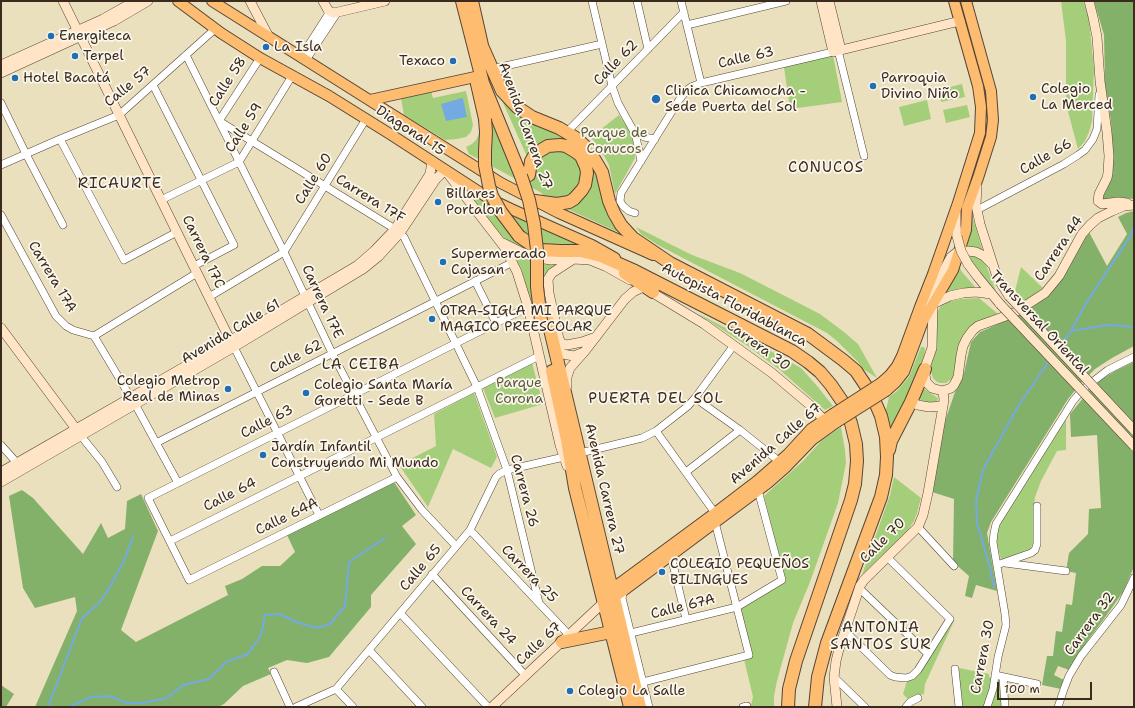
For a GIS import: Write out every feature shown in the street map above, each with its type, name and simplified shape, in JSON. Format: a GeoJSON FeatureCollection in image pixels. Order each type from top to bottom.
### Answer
{"type":"FeatureCollection","features":[{"type":"Feature","properties":{"kind":"highway"},"geometry":{"type":"LineString","coordinates":[[456,1],[485,119],[485,165],[487,178],[492,196],[501,212],[519,236],[532,245],[542,250],[560,252],[581,251],[601,256],[648,289]]}},
{"type":"Feature","properties":{"kind":"highway","name":"Avenida Carrera 27"},"geometry":{"type":"LineString","coordinates":[[462,1],[486,90],[515,158],[525,176]]}},
{"type":"Feature","properties":{"kind":"highway","name":"Avenida Carrera 27"},"geometry":{"type":"LineString","coordinates":[[472,1],[489,77],[525,176],[534,224],[537,287],[545,321],[575,488],[630,707]]}},
{"type":"Feature","properties":{"kind":"highway","name":"Autopista Floridablanca"},"geometry":{"type":"LineString","coordinates":[[483,48],[502,91],[517,107],[532,117],[566,132],[589,150],[602,172],[611,207],[621,225],[633,238],[670,263],[808,334],[856,371],[872,395],[884,426],[887,457],[886,475],[881,497],[823,656],[818,677],[816,707]]}},
{"type":"Feature","properties":{"kind":"highway"},"geometry":{"type":"LineString","coordinates":[[525,176],[534,156],[548,146],[566,146],[581,156],[586,167],[587,173],[585,185],[574,199],[569,202],[557,204],[535,201]]}},
{"type":"Feature","properties":{"kind":"highway","name":"Autopista Floridablanca"},"geometry":{"type":"LineString","coordinates":[[601,256],[636,271],[800,356],[820,372],[831,385],[844,404],[848,413],[854,434],[857,453],[855,484],[847,513],[796,661],[789,689],[788,707]]}},
{"type":"Feature","properties":{"kind":"highway","name":"Avenida Carrera 27"},"geometry":{"type":"LineString","coordinates":[[545,321],[618,592],[640,707]]}},
{"type":"Feature","properties":{"kind":"highway"},"geometry":{"type":"LineString","coordinates":[[887,457],[891,441],[911,402],[925,369]]}},
{"type":"Feature","properties":{"kind":"highway"},"geometry":{"type":"LineString","coordinates":[[566,638],[612,632]]}},
{"type":"Feature","properties":{"kind":"main road","name":"Carrera 17C"},"geometry":{"type":"LineString","coordinates":[[64,1],[232,344]]}},
{"type":"Feature","properties":{"kind":"main road"},"geometry":{"type":"LineString","coordinates":[[1,73],[79,34],[135,1]]}},
{"type":"Feature","properties":{"kind":"main road"},"geometry":{"type":"LineString","coordinates":[[1,65],[114,21],[148,1]]}},
{"type":"Feature","properties":{"kind":"main road","name":"Diagonal 15"},"geometry":{"type":"LineString","coordinates":[[178,1],[215,29],[260,58],[325,94],[366,119],[490,199],[511,210],[592,245],[636,271]]}},
{"type":"Feature","properties":{"kind":"main road","name":"Diagonal 15"},"geometry":{"type":"LineString","coordinates":[[212,1],[492,178],[559,213],[670,263]]}},
{"type":"Feature","properties":{"kind":"main road"},"geometry":{"type":"LineString","coordinates":[[250,1],[269,37]]}},
{"type":"Feature","properties":{"kind":"main road"},"geometry":{"type":"LineString","coordinates":[[323,1],[332,11],[385,1]]}},
{"type":"Feature","properties":{"kind":"main road"},"geometry":{"type":"LineString","coordinates":[[821,1],[838,51]]}},
{"type":"Feature","properties":{"kind":"main road"},"geometry":{"type":"LineString","coordinates":[[829,1],[838,51]]}},
{"type":"Feature","properties":{"kind":"main road","name":"Avenida Calle 67"},"geometry":{"type":"LineString","coordinates":[[883,387],[897,366],[915,321],[958,203],[980,134],[982,118],[978,86],[954,1]]}},
{"type":"Feature","properties":{"kind":"main road"},"geometry":{"type":"LineString","coordinates":[[1089,1],[1097,36],[1100,80],[1107,132],[1109,161],[1107,178],[1098,201],[1102,204],[1118,202],[1134,205]]}},
{"type":"Feature","properties":{"kind":"main road","name":"Avenida Calle 67"},"geometry":{"type":"LineString","coordinates":[[715,518],[780,462],[808,432],[831,420],[883,387],[896,382],[904,372],[921,326],[950,276],[959,252],[966,230],[967,210],[991,137],[993,120],[991,91],[966,2]]}},
{"type":"Feature","properties":{"kind":"main road","name":"Calle 63"},"geometry":{"type":"LineString","coordinates":[[838,51],[960,21]]}},
{"type":"Feature","properties":{"kind":"main road"},"geometry":{"type":"LineString","coordinates":[[370,100],[475,77]]}},
{"type":"Feature","properties":{"kind":"main road","name":"Avenida Calle 61"},"geometry":{"type":"LineString","coordinates":[[398,231],[430,174],[432,161]]}},
{"type":"Feature","properties":{"kind":"main road","name":"Avenida Calle 61"},"geometry":{"type":"LineString","coordinates":[[1,482],[78,433],[307,299],[358,265],[398,231],[436,179],[445,170]]}},
{"type":"Feature","properties":{"kind":"main road","name":"Carrera 30"},"geometry":{"type":"LineString","coordinates":[[445,170],[500,241],[517,250],[538,258],[551,260],[586,260],[598,263],[648,289],[704,324],[734,345],[783,381],[814,408],[831,420]]}},
{"type":"Feature","properties":{"kind":"main road","name":"Transversal Oriental"},"geometry":{"type":"LineString","coordinates":[[978,178],[976,196],[977,210],[980,224],[999,280],[1009,296],[1134,430]]}},
{"type":"Feature","properties":{"kind":"main road","name":"Transversal Oriental"},"geometry":{"type":"LineString","coordinates":[[958,203],[956,219],[957,236],[961,251],[968,264],[1000,304],[1134,446]]}},
{"type":"Feature","properties":{"kind":"main road","name":"Carrera 44"},"geometry":{"type":"LineString","coordinates":[[943,391],[951,388],[958,377],[963,346],[970,333],[978,326],[1014,313],[1045,293],[1060,276],[1082,234],[1090,225],[1098,218],[1106,214],[1124,206],[1134,205]]}},
{"type":"Feature","properties":{"kind":"main road","name":"Avenida Carrera 27"},"geometry":{"type":"LineString","coordinates":[[500,241],[513,262],[521,283],[560,444],[575,488]]}},
{"type":"Feature","properties":{"kind":"main road"},"geometry":{"type":"LineString","coordinates":[[915,321],[951,257],[959,252],[972,251],[988,258],[993,265]]}},
{"type":"Feature","properties":{"kind":"main road"},"geometry":{"type":"LineString","coordinates":[[573,259],[552,273],[548,282],[559,340],[562,344],[571,345],[596,337]]}},
{"type":"Feature","properties":{"kind":"main road"},"geometry":{"type":"LineString","coordinates":[[624,277],[626,290],[625,298]]}},
{"type":"Feature","properties":{"kind":"main road"},"geometry":{"type":"LineString","coordinates":[[570,413],[567,377],[570,368],[596,337],[625,298],[632,292],[648,289]]}},
{"type":"Feature","properties":{"kind":"main road"},"geometry":{"type":"LineString","coordinates":[[943,391],[935,389],[929,385],[925,378],[925,369],[932,348],[933,304],[944,298],[963,294],[976,292],[991,294]]}},
{"type":"Feature","properties":{"kind":"main road","name":"Calle 63"},"geometry":{"type":"LineString","coordinates":[[528,307],[551,303]]}},
{"type":"Feature","properties":{"kind":"main road"},"geometry":{"type":"LineString","coordinates":[[1,328],[78,433]]}},
{"type":"Feature","properties":{"kind":"main road"},"geometry":{"type":"LineString","coordinates":[[915,344],[920,341],[925,341],[930,344],[932,348]]}},
{"type":"Feature","properties":{"kind":"main road"},"geometry":{"type":"LineString","coordinates":[[553,347],[563,354],[574,356],[585,351]]}},
{"type":"Feature","properties":{"kind":"main road","name":"Calle 70"},"geometry":{"type":"LineString","coordinates":[[837,707],[834,691],[834,677],[837,656],[859,588],[864,580],[918,527],[923,515],[943,406],[943,391]]}},
{"type":"Feature","properties":{"kind":"main road"},"geometry":{"type":"LineString","coordinates":[[911,402],[929,407],[943,406]]}},
{"type":"Feature","properties":{"kind":"main road","name":"Avenida Calle 67"},"geometry":{"type":"LineString","coordinates":[[604,602],[618,592],[616,586],[670,551],[715,518],[758,490],[785,468],[831,420]]}},
{"type":"Feature","properties":{"kind":"main road","name":"Avenida Calle 61"},"geometry":{"type":"LineString","coordinates":[[1,472],[78,433]]}},
{"type":"Feature","properties":{"kind":"main road","name":"Calle 67"},"geometry":{"type":"LineString","coordinates":[[492,707],[604,602]]}},
{"type":"Feature","properties":{"kind":"street"},"geometry":{"type":"LineString","coordinates":[[592,1],[612,86],[618,104],[636,137],[641,161]]}},
{"type":"Feature","properties":{"kind":"street"},"geometry":{"type":"LineString","coordinates":[[637,1],[648,49]]}},
{"type":"Feature","properties":{"kind":"street"},"geometry":{"type":"LineString","coordinates":[[681,1],[701,83]]}},
{"type":"Feature","properties":{"kind":"street"},"geometry":{"type":"LineString","coordinates":[[687,25],[786,1]]}},
{"type":"Feature","properties":{"kind":"street"},"geometry":{"type":"LineString","coordinates":[[304,58],[332,11]]}},
{"type":"Feature","properties":{"kind":"street","name":"Calle 62"},"geometry":{"type":"LineString","coordinates":[[566,132],[684,12]]}},
{"type":"Feature","properties":{"kind":"street","name":"Calle 57"},"geometry":{"type":"LineString","coordinates":[[1,165],[119,115],[215,29]]}},
{"type":"Feature","properties":{"kind":"street"},"geometry":{"type":"LineString","coordinates":[[492,69],[602,44]]}},
{"type":"Feature","properties":{"kind":"street"},"geometry":{"type":"LineString","coordinates":[[838,51],[864,156]]}},
{"type":"Feature","properties":{"kind":"street","name":"Calle 63"},"geometry":{"type":"LineString","coordinates":[[635,213],[629,212],[620,201],[623,189],[683,94],[691,87],[701,83],[838,51]]}},
{"type":"Feature","properties":{"kind":"street","name":"Carrera 17E"},"geometry":{"type":"LineString","coordinates":[[186,55],[240,162],[332,353],[397,477],[422,510],[456,546]]}},
{"type":"Feature","properties":{"kind":"street","name":"Calle 58"},"geometry":{"type":"LineString","coordinates":[[219,121],[260,58]]}},
{"type":"Feature","properties":{"kind":"street","name":"Calle 59"},"geometry":{"type":"LineString","coordinates":[[161,200],[240,162],[292,76]]}},
{"type":"Feature","properties":{"kind":"street","name":"Calle 66"},"geometry":{"type":"LineString","coordinates":[[977,210],[1064,164],[1085,150],[1093,139],[1097,129],[1100,80]]}},
{"type":"Feature","properties":{"kind":"street"},"geometry":{"type":"LineString","coordinates":[[153,84],[234,245],[94,336],[133,401],[178,483]]}},
{"type":"Feature","properties":{"kind":"street"},"geometry":{"type":"LineString","coordinates":[[1,103],[63,225]]}},
{"type":"Feature","properties":{"kind":"street","name":"Calle 60"},"geometry":{"type":"LineString","coordinates":[[284,252],[366,119]]}},
{"type":"Feature","properties":{"kind":"street","name":"Carrera 17F"},"geometry":{"type":"LineString","coordinates":[[219,121],[398,231],[404,237],[477,387]]}},
{"type":"Feature","properties":{"kind":"street"},"geometry":{"type":"LineString","coordinates":[[633,130],[644,137],[655,139]]}},
{"type":"Feature","properties":{"kind":"street"},"geometry":{"type":"LineString","coordinates":[[60,139],[124,260],[177,232]]}},
{"type":"Feature","properties":{"kind":"street","name":"Carrera 17A"},"geometry":{"type":"LineString","coordinates":[[1,215],[56,316],[66,326],[73,330],[94,336]]}},
{"type":"Feature","properties":{"kind":"street"},"geometry":{"type":"LineString","coordinates":[[209,297],[284,252]]}},
{"type":"Feature","properties":{"kind":"street","name":"Calle 62"},"geometry":{"type":"LineString","coordinates":[[156,443],[513,262]]}},
{"type":"Feature","properties":{"kind":"street"},"geometry":{"type":"LineString","coordinates":[[475,281],[496,323]]}},
{"type":"Feature","properties":{"kind":"street","name":"Calle 63"},"geometry":{"type":"LineString","coordinates":[[170,541],[148,498],[528,307]]}},
{"type":"Feature","properties":{"kind":"street","name":"Carrera 17C"},"geometry":{"type":"LineString","coordinates":[[232,344],[319,515]]}},
{"type":"Feature","properties":{"kind":"street"},"geometry":{"type":"LineString","coordinates":[[580,453],[642,438],[656,431],[696,398],[734,345]]}},
{"type":"Feature","properties":{"kind":"street","name":"Calle 64"},"geometry":{"type":"LineString","coordinates":[[170,541],[539,356]]}},
{"type":"Feature","properties":{"kind":"street","name":"Carrera 30"},"geometry":{"type":"LineString","coordinates":[[987,707],[999,676],[998,657],[1006,625],[1000,564],[993,542],[996,524],[1073,401],[1108,370],[1134,357]]}},
{"type":"Feature","properties":{"kind":"street","name":"Carrera 26"},"geometry":{"type":"LineString","coordinates":[[477,387],[507,470],[539,603]]}},
{"type":"Feature","properties":{"kind":"street"},"geometry":{"type":"LineString","coordinates":[[696,398],[740,430],[780,462]]}},
{"type":"Feature","properties":{"kind":"street"},"geometry":{"type":"LineString","coordinates":[[686,472],[740,430]]}},
{"type":"Feature","properties":{"kind":"street"},"geometry":{"type":"LineString","coordinates":[[643,682],[749,655],[715,518],[686,472],[656,431]]}},
{"type":"Feature","properties":{"kind":"street"},"geometry":{"type":"LineString","coordinates":[[78,433],[102,462],[117,487]]}},
{"type":"Feature","properties":{"kind":"street"},"geometry":{"type":"LineString","coordinates":[[1,445],[17,463]]}},
{"type":"Feature","properties":{"kind":"street"},"geometry":{"type":"LineString","coordinates":[[507,470],[564,457]]}},
{"type":"Feature","properties":{"kind":"street","name":"Calle 65"},"geometry":{"type":"LineString","coordinates":[[296,707],[336,689],[470,530],[496,477],[507,470]]}},
{"type":"Feature","properties":{"kind":"street","name":"Calle 64A"},"geometry":{"type":"LineString","coordinates":[[170,541],[189,580],[397,477]]}},
{"type":"Feature","properties":{"kind":"street","name":"Calle 67A"},"geometry":{"type":"LineString","coordinates":[[631,633],[737,607],[782,580],[758,490]]}},
{"type":"Feature","properties":{"kind":"street"},"geometry":{"type":"LineString","coordinates":[[1000,564],[1031,553],[1035,550],[1037,544],[1037,506]]}},
{"type":"Feature","properties":{"kind":"street"},"geometry":{"type":"LineString","coordinates":[[918,527],[954,566]]}},
{"type":"Feature","properties":{"kind":"street","name":"Carrera 25"},"geometry":{"type":"LineString","coordinates":[[470,530],[539,603],[566,638]]}},
{"type":"Feature","properties":{"kind":"street"},"geometry":{"type":"LineString","coordinates":[[670,551],[686,620]]}},
{"type":"Feature","properties":{"kind":"street"},"geometry":{"type":"LineString","coordinates":[[845,631],[890,675],[909,678],[918,670],[950,619],[888,557]]}},
{"type":"Feature","properties":{"kind":"street"},"geometry":{"type":"LineString","coordinates":[[1000,564],[1066,571]]}},
{"type":"Feature","properties":{"kind":"street","name":"Carrera 24"},"geometry":{"type":"LineString","coordinates":[[432,574],[526,676]]}},
{"type":"Feature","properties":{"kind":"street"},"geometry":{"type":"LineString","coordinates":[[519,582],[526,581],[532,577]]}},
{"type":"Feature","properties":{"kind":"street","name":"Carrera 32"},"geometry":{"type":"LineString","coordinates":[[1058,707],[1069,676],[1081,656],[1121,605],[1134,578]]}},
{"type":"Feature","properties":{"kind":"street"},"geometry":{"type":"LineString","coordinates":[[859,588],[928,654]]}},
{"type":"Feature","properties":{"kind":"street"},"geometry":{"type":"LineString","coordinates":[[618,592],[622,598],[649,707]]}},
{"type":"Feature","properties":{"kind":"street"},"geometry":{"type":"LineString","coordinates":[[400,613],[488,707]]}},
{"type":"Feature","properties":{"kind":"street"},"geometry":{"type":"LineString","coordinates":[[369,650],[422,707]]}},
{"type":"Feature","properties":{"kind":"street"},"geometry":{"type":"LineString","coordinates":[[955,669],[960,707]]}},
{"type":"Feature","properties":{"kind":"street"},"geometry":{"type":"LineString","coordinates":[[274,672],[290,707]]}},
{"type":"Feature","properties":{"kind":"street"},"geometry":{"type":"LineString","coordinates":[[1005,707],[1005,699],[999,676],[1037,684]]}},
{"type":"Feature","properties":{"kind":"street"},"geometry":{"type":"LineString","coordinates":[[834,677],[865,707]]}},
{"type":"Feature","properties":{"kind":"street"},"geometry":{"type":"LineString","coordinates":[[336,689],[353,707]]}},
{"type":"Feature","properties":{"kind":"street"},"geometry":{"type":"LineString","coordinates":[[990,697],[1005,699]]}},
{"type":"Feature","properties":{"kind":"street"},"geometry":{"type":"LineString","coordinates":[[906,707],[910,702],[918,698]]}},
{"type":"Feature","properties":{"kind":"green space"},"geometry":{"type":"Polygon","coordinates":[[[1061,1],[1083,1],[1089,19],[1094,69],[1092,121],[1085,141],[1078,149],[1066,104],[1066,41],[1061,1]]]}},
{"type":"Feature","properties":{"kind":"green space"},"geometry":{"type":"Polygon","coordinates":[[[1094,1],[1134,1],[1134,199],[1117,197],[1102,200],[1113,156],[1111,121],[1105,84],[1104,35],[1094,1]]]}},
{"type":"Feature","properties":{"kind":"green space"},"geometry":{"type":"Polygon","coordinates":[[[833,55],[842,102],[790,109],[784,67],[833,55]]]}},
{"type":"Feature","properties":{"kind":"green space"},"geometry":{"type":"Polygon","coordinates":[[[962,84],[965,97],[941,102],[938,90],[962,84]]]}},
{"type":"Feature","properties":{"kind":"green space"},"geometry":{"type":"Polygon","coordinates":[[[431,91],[433,98],[466,91],[473,125],[471,132],[466,137],[445,140],[404,115],[401,98],[431,91]]]}},
{"type":"Feature","properties":{"kind":"green space"},"geometry":{"type":"Polygon","coordinates":[[[500,96],[521,118],[547,128],[570,140],[585,154],[596,174],[606,213],[620,233],[563,207],[582,199],[587,194],[590,189],[591,177],[561,142],[529,161],[500,96]]]}},
{"type":"Feature","properties":{"kind":"green space"},"geometry":{"type":"Polygon","coordinates":[[[927,100],[931,119],[904,126],[899,107],[927,100]]]}},
{"type":"Feature","properties":{"kind":"green space"},"geometry":{"type":"Polygon","coordinates":[[[487,103],[518,177],[535,177],[533,171],[536,162],[548,151],[557,149],[569,151],[577,157],[584,175],[577,191],[564,199],[546,197],[540,192],[469,154],[466,147],[476,140],[480,132],[489,132],[487,103]]]}},
{"type":"Feature","properties":{"kind":"green space"},"geometry":{"type":"Polygon","coordinates":[[[967,105],[970,117],[946,123],[943,110],[967,105]]]}},
{"type":"Feature","properties":{"kind":"green space","name":"Parque de Conucos"},"geometry":{"type":"Polygon","coordinates":[[[619,115],[632,138],[635,149],[635,158],[615,194],[609,165],[591,137],[619,115]]]}},
{"type":"Feature","properties":{"kind":"green space"},"geometry":{"type":"Polygon","coordinates":[[[467,191],[507,212],[588,248],[531,251],[521,249],[503,237],[492,225],[467,191]]]}},
{"type":"Feature","properties":{"kind":"green space"},"geometry":{"type":"Polygon","coordinates":[[[1134,211],[1134,346],[1095,369],[1068,399],[991,522],[987,533],[997,591],[976,585],[972,598],[965,596],[969,576],[953,562],[954,499],[932,492],[944,424],[955,392],[964,373],[971,342],[980,332],[1034,306],[1047,297],[1059,282],[1089,232],[1107,266],[1127,234],[1118,217],[1134,211]]]}},
{"type":"Feature","properties":{"kind":"green space"},"geometry":{"type":"Polygon","coordinates":[[[971,212],[983,252],[966,249],[964,242],[971,212]]]}},
{"type":"Feature","properties":{"kind":"green space"},"geometry":{"type":"Polygon","coordinates":[[[636,227],[692,255],[740,273],[820,314],[858,344],[877,378],[863,369],[837,341],[827,333],[658,245],[641,234],[636,227]]]}},
{"type":"Feature","properties":{"kind":"green space"},"geometry":{"type":"Polygon","coordinates":[[[512,253],[539,264],[558,265],[552,269],[548,301],[531,303],[521,268],[512,253]]]}},
{"type":"Feature","properties":{"kind":"green space"},"geometry":{"type":"Polygon","coordinates":[[[968,253],[977,254],[985,262],[996,291],[983,277],[968,253]]]}},
{"type":"Feature","properties":{"kind":"green space"},"geometry":{"type":"Polygon","coordinates":[[[959,266],[962,272],[977,289],[963,289],[945,292],[959,266]]]}},
{"type":"Feature","properties":{"kind":"green space"},"geometry":{"type":"Polygon","coordinates":[[[1021,267],[1043,288],[1025,301],[1015,291],[1021,267]]]}},
{"type":"Feature","properties":{"kind":"green space"},"geometry":{"type":"Polygon","coordinates":[[[979,298],[998,314],[968,330],[962,338],[958,348],[953,378],[946,383],[937,382],[933,378],[930,368],[937,341],[936,323],[937,313],[940,307],[944,303],[961,299],[979,298]]]}},
{"type":"Feature","properties":{"kind":"green space"},"geometry":{"type":"Polygon","coordinates":[[[697,313],[801,368],[833,406],[825,410],[780,370],[749,347],[697,313]]]}},
{"type":"Feature","properties":{"kind":"green space"},"geometry":{"type":"Polygon","coordinates":[[[921,347],[924,347],[925,349],[924,360],[892,432],[886,410],[889,397],[897,391],[909,377],[921,347]]]}},
{"type":"Feature","properties":{"kind":"green space"},"geometry":{"type":"Polygon","coordinates":[[[1134,362],[1134,567],[1123,592],[1088,640],[1069,670],[1058,666],[1054,675],[1064,680],[1061,689],[1042,685],[1047,656],[1053,656],[1056,631],[1062,632],[1066,604],[1072,605],[1076,573],[1066,571],[1069,553],[1088,534],[1089,509],[1101,508],[1097,435],[1071,437],[1070,414],[1089,391],[1101,380],[1134,362]]]}},
{"type":"Feature","properties":{"kind":"green space","name":"Parque Corona"},"geometry":{"type":"Polygon","coordinates":[[[532,363],[543,404],[495,418],[483,388],[532,363]]]}},
{"type":"Feature","properties":{"kind":"green space"},"geometry":{"type":"Polygon","coordinates":[[[924,389],[938,398],[937,402],[927,403],[918,398],[920,390],[924,389]]]}},
{"type":"Feature","properties":{"kind":"green space"},"geometry":{"type":"Polygon","coordinates":[[[474,393],[497,457],[491,468],[453,449],[428,507],[399,465],[436,446],[434,414],[474,393]]]}},
{"type":"Feature","properties":{"kind":"green space"},"geometry":{"type":"Polygon","coordinates":[[[1066,419],[1066,450],[1057,451],[1041,481],[1035,497],[1033,514],[1033,543],[1027,551],[1001,560],[996,534],[1001,522],[1066,419]]]}},
{"type":"Feature","properties":{"kind":"green space"},"geometry":{"type":"Polygon","coordinates":[[[841,427],[846,463],[838,503],[810,582],[793,623],[777,681],[774,696],[774,707],[751,707],[753,697],[744,659],[751,657],[740,608],[785,582],[764,496],[803,461],[822,440],[841,427]]]}},
{"type":"Feature","properties":{"kind":"green space"},"geometry":{"type":"Polygon","coordinates":[[[894,477],[921,498],[917,513],[914,521],[907,531],[862,575],[890,495],[894,477]]]}},
{"type":"Feature","properties":{"kind":"green space"},"geometry":{"type":"Polygon","coordinates":[[[394,482],[416,515],[402,526],[416,544],[371,595],[371,607],[329,657],[307,663],[287,660],[268,668],[271,674],[243,686],[224,704],[218,707],[35,707],[77,611],[75,597],[35,608],[23,588],[9,496],[22,490],[33,498],[83,554],[101,523],[108,538],[125,529],[127,501],[141,494],[158,531],[121,630],[136,642],[228,595],[225,586],[242,579],[262,566],[280,566],[295,552],[287,535],[394,482]]]}},
{"type":"Feature","properties":{"kind":"green space"},"geometry":{"type":"Polygon","coordinates":[[[955,619],[925,684],[924,694],[917,695],[909,700],[903,694],[907,681],[924,666],[955,619]]]}},
{"type":"Feature","properties":{"kind":"green space"},"geometry":{"type":"Polygon","coordinates":[[[959,668],[989,674],[989,677],[1001,679],[1003,707],[962,707],[959,668]]]}},
{"type":"Feature","properties":{"kind":"green space"},"geometry":{"type":"Polygon","coordinates":[[[1,685],[14,694],[6,707],[1,707],[1,685]]]}},
{"type":"Feature","properties":{"kind":"water"},"geometry":{"type":"Polygon","coordinates":[[[462,98],[467,117],[446,121],[441,104],[462,98]]]}},
{"type":"Feature","properties":{"kind":"waterway"},"geometry":{"type":"LineString","coordinates":[[1060,346],[1131,235],[1134,225]]}},
{"type":"Feature","properties":{"kind":"waterway"},"geometry":{"type":"LineString","coordinates":[[1071,331],[1108,325],[1134,327]]}},
{"type":"Feature","properties":{"kind":"waterway"},"geometry":{"type":"LineString","coordinates":[[994,587],[977,523],[976,501],[983,470],[1017,408],[1049,361]]}},
{"type":"Feature","properties":{"kind":"waterway"},"geometry":{"type":"LineString","coordinates":[[48,707],[82,618],[99,603],[108,590],[124,561],[133,537]]}},
{"type":"Feature","properties":{"kind":"waterway"},"geometry":{"type":"LineString","coordinates":[[70,707],[91,697],[110,696],[127,703],[142,703],[167,698],[183,685],[209,679],[226,662],[248,654],[261,635],[265,615],[279,614],[299,623],[317,628],[330,624],[345,606],[349,562],[385,538]]}},
{"type":"Feature","properties":{"kind":"place","name":"Energiteca"},"geometry":{"type":"Point","coordinates":[51,36]}},
{"type":"Feature","properties":{"kind":"place","name":"La Isla"},"geometry":{"type":"Point","coordinates":[266,47]}},
{"type":"Feature","properties":{"kind":"place","name":"Terpel"},"geometry":{"type":"Point","coordinates":[75,56]}},
{"type":"Feature","properties":{"kind":"place","name":"Texaco"},"geometry":{"type":"Point","coordinates":[453,61]}},
{"type":"Feature","properties":{"kind":"place","name":"Hotel Bacatá"},"geometry":{"type":"Point","coordinates":[15,78]}},
{"type":"Feature","properties":{"kind":"place","name":"Parroquia Divino Niño"},"geometry":{"type":"Point","coordinates":[873,86]}},
{"type":"Feature","properties":{"kind":"place","name":"Colegio La Merced"},"geometry":{"type":"Point","coordinates":[1033,97]}},
{"type":"Feature","properties":{"kind":"place","name":"Clinica Chicamocha - Sede Puerta del Sol"},"geometry":{"type":"Point","coordinates":[656,99]}},
{"type":"Feature","properties":{"kind":"place","name":"Billares Portalon"},"geometry":{"type":"Point","coordinates":[438,202]}},
{"type":"Feature","properties":{"kind":"place","name":"Supermercado Cajasan"},"geometry":{"type":"Point","coordinates":[443,262]}},
{"type":"Feature","properties":{"kind":"place","name":"OTRA-SIGLA MI PARQUE MAGICO PREESCOLAR"},"geometry":{"type":"Point","coordinates":[432,319]}},
{"type":"Feature","properties":{"kind":"place","name":"Colegio Metrop Real de Minas"},"geometry":{"type":"Point","coordinates":[228,389]}},
{"type":"Feature","properties":{"kind":"place","name":"Colegio Santa María Goretti - Sede B"},"geometry":{"type":"Point","coordinates":[306,393]}},
{"type":"Feature","properties":{"kind":"place","name":"Jardín Infantil Construyendo Mi Mundo"},"geometry":{"type":"Point","coordinates":[263,455]}},
{"type":"Feature","properties":{"kind":"place","name":"COLEGIO PEQUEÑOS BILINGUES"},"geometry":{"type":"Point","coordinates":[662,572]}},
{"type":"Feature","properties":{"kind":"place","name":"Colegio La Salle"},"geometry":{"type":"Point","coordinates":[570,691]}},
{"type":"Feature","properties":{"kind":"district","name":"CONUCOS"},"geometry":{"type":"Point","coordinates":[826,168]}},
{"type":"Feature","properties":{"kind":"district","name":"RICAURTE"},"geometry":{"type":"Point","coordinates":[120,184]}},
{"type":"Feature","properties":{"kind":"district","name":"LA CEIBA"},"geometry":{"type":"Point","coordinates":[361,365]}},
{"type":"Feature","properties":{"kind":"district","name":"PUERTA DEL SOL"},"geometry":{"type":"Point","coordinates":[656,399]}},
{"type":"Feature","properties":{"kind":"district","name":"ANTONIA SANTOS SUR"},"geometry":{"type":"Point","coordinates":[881,636]}}]}
